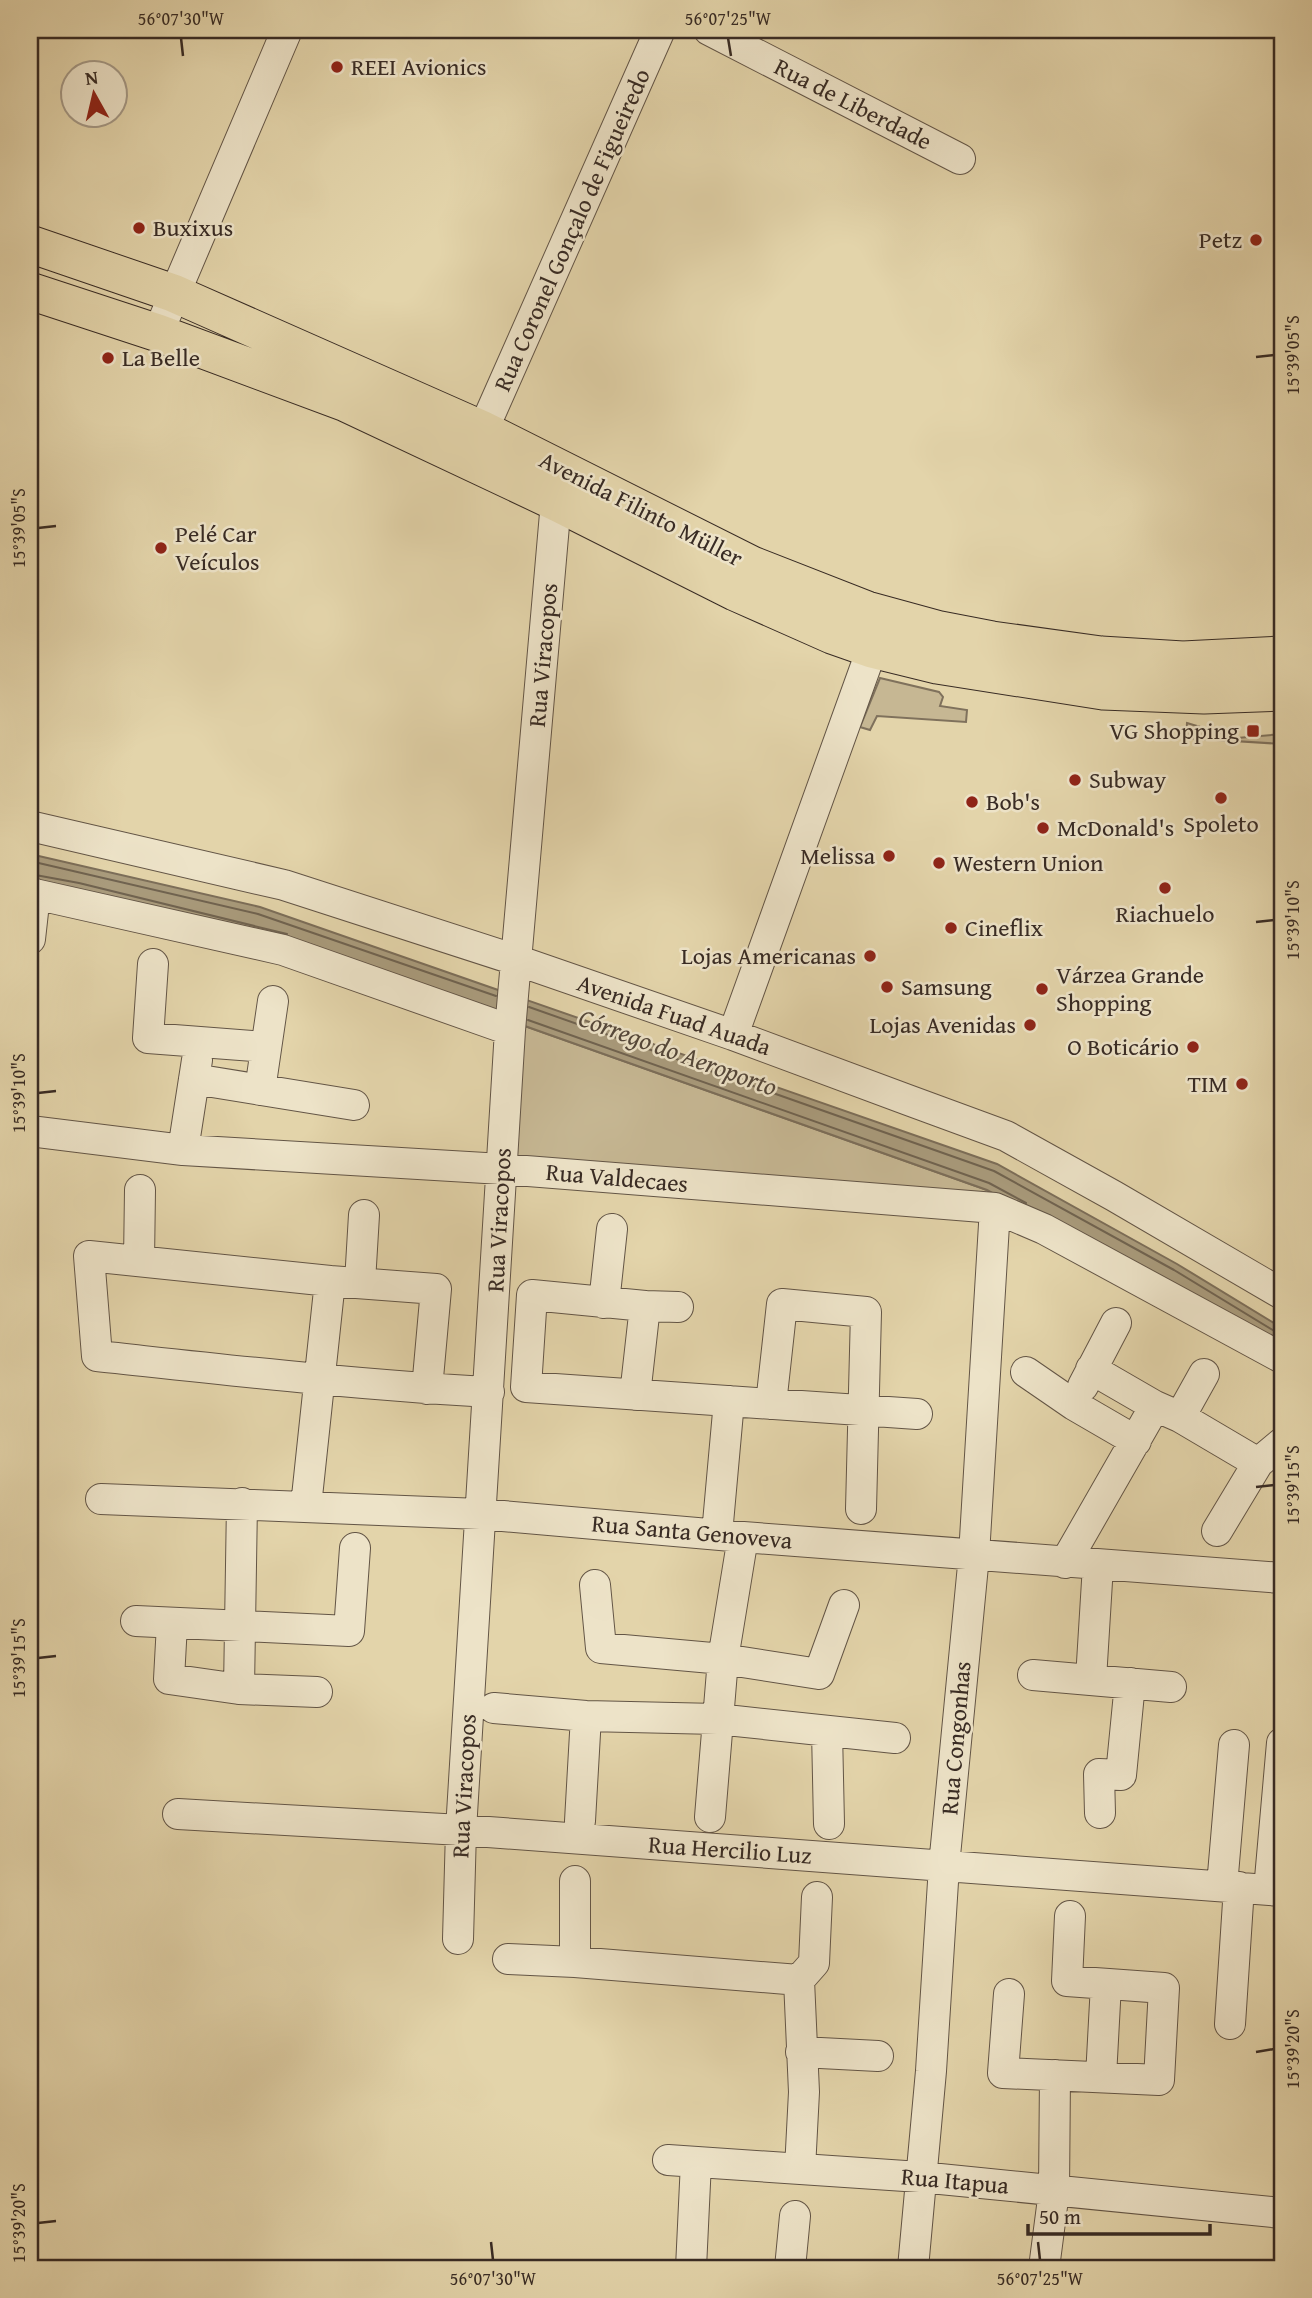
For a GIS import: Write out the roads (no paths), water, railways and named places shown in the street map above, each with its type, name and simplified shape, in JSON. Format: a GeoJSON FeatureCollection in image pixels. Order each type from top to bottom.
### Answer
{"type":"FeatureCollection","features":[{"type":"Feature","properties":{"kind":"main road","name":"Avenida Filinto Müller"},"geometry":{"type":"LineString","coordinates":[[30,244],[173,293],[483,430],[752,565],[867,610],[979,638],[1101,655],[1183,660],[1282,654]]}},
{"type":"Feature","properties":{"kind":"main road","name":"Avenida Filinto Müller"},"geometry":{"type":"LineString","coordinates":[[30,292],[158,333],[346,403],[556,502],[736,592],[832,635],[872,649],[937,665],[1103,691],[1204,695],[1282,692]]}},
{"type":"Feature","properties":{"kind":"street"},"geometry":{"type":"LineString","coordinates":[[158,333],[287,30]]}},
{"type":"Feature","properties":{"kind":"street","name":"Rua Coronel Gonçalo de Figueiredo"},"geometry":{"type":"LineString","coordinates":[[483,430],[660,30]]}},
{"type":"Feature","properties":{"kind":"street","name":"Rua de Liberdade"},"geometry":{"type":"LineString","coordinates":[[709,30],[960,159]]}},
{"type":"Feature","properties":{"kind":"street","name":"Rua Viracopos"},"geometry":{"type":"LineString","coordinates":[[458,1939],[461,1830],[510,1029],[556,502]]}},
{"type":"Feature","properties":{"kind":"street"},"geometry":{"type":"LineString","coordinates":[[733,1035],[872,649]]}},
{"type":"Feature","properties":{"kind":"street","name":"Avenida Fuad Auada"},"geometry":{"type":"LineString","coordinates":[[30,826],[284,885],[515,973],[733,1035],[1006,1136],[1282,1294]]}},
{"type":"Feature","properties":{"kind":"street"},"geometry":{"type":"LineString","coordinates":[[30,939],[32,893],[284,950],[510,1029]]}},
{"type":"Feature","properties":{"kind":"street"},"geometry":{"type":"LineString","coordinates":[[153,964],[148,1038],[266,1047]]}},
{"type":"Feature","properties":{"kind":"street"},"geometry":{"type":"LineString","coordinates":[[260,1090],[273,1001]]}},
{"type":"Feature","properties":{"kind":"street"},"geometry":{"type":"LineString","coordinates":[[183,1150],[200,1041]]}},
{"type":"Feature","properties":{"kind":"street"},"geometry":{"type":"LineString","coordinates":[[194,1079],[354,1105]]}},
{"type":"Feature","properties":{"kind":"street","name":"Rua Valdecaes"},"geometry":{"type":"LineString","coordinates":[[30,1131],[183,1150],[502,1169],[996,1208]]}},
{"type":"Feature","properties":{"kind":"street"},"geometry":{"type":"LineString","coordinates":[[139,1261],[140,1190]]}},
{"type":"Feature","properties":{"kind":"street"},"geometry":{"type":"LineString","coordinates":[[996,1208],[1044,1229],[1282,1358]]}},
{"type":"Feature","properties":{"kind":"street","name":"Rua Congonhas"},"geometry":{"type":"LineString","coordinates":[[913,2268],[931,2071],[944,1866],[974,1555],[996,1208]]}},
{"type":"Feature","properties":{"kind":"street"},"geometry":{"type":"LineString","coordinates":[[360,1282],[364,1215]]}},
{"type":"Feature","properties":{"kind":"street"},"geometry":{"type":"LineString","coordinates":[[604,1303],[612,1229]]}},
{"type":"Feature","properties":{"kind":"street"},"geometry":{"type":"LineString","coordinates":[[427,1389],[436,1289],[89,1256],[97,1356],[427,1389],[489,1392]]}},
{"type":"Feature","properties":{"kind":"street"},"geometry":{"type":"LineString","coordinates":[[306,1506],[330,1281]]}},
{"type":"Feature","properties":{"kind":"street"},"geometry":{"type":"LineString","coordinates":[[678,1307],[532,1295],[526,1387],[917,1414]]}},
{"type":"Feature","properties":{"kind":"street"},"geometry":{"type":"LineString","coordinates":[[771,1404],[782,1304],[866,1312],[861,1509]]}},
{"type":"Feature","properties":{"kind":"street"},"geometry":{"type":"LineString","coordinates":[[635,1395],[645,1306]]}},
{"type":"Feature","properties":{"kind":"street"},"geometry":{"type":"LineString","coordinates":[[1074,1405],[1116,1323]]}},
{"type":"Feature","properties":{"kind":"street"},"geometry":{"type":"LineString","coordinates":[[1091,1369],[1258,1463]]}},
{"type":"Feature","properties":{"kind":"street"},"geometry":{"type":"LineString","coordinates":[[1026,1372],[1074,1405],[1136,1441]]}},
{"type":"Feature","properties":{"kind":"street"},"geometry":{"type":"LineString","coordinates":[[1065,1563],[1136,1441],[1204,1374]]}},
{"type":"Feature","properties":{"kind":"street"},"geometry":{"type":"LineString","coordinates":[[710,1817],[730,1536],[729,1401]]}},
{"type":"Feature","properties":{"kind":"street"},"geometry":{"type":"LineString","coordinates":[[1217,1531],[1258,1463],[1282,1443]]}},
{"type":"Feature","properties":{"kind":"street","name":"Rua Santa Genoveva"},"geometry":{"type":"LineString","coordinates":[[101,1499],[480,1514],[1065,1563],[1282,1578]]}},
{"type":"Feature","properties":{"kind":"street"},"geometry":{"type":"LineString","coordinates":[[239,1689],[242,1503]]}},
{"type":"Feature","properties":{"kind":"street"},"geometry":{"type":"LineString","coordinates":[[136,1621],[173,1625],[240,1625],[349,1631],[355,1548]]}},
{"type":"Feature","properties":{"kind":"street"},"geometry":{"type":"LineString","coordinates":[[1091,1679],[1098,1565]]}},
{"type":"Feature","properties":{"kind":"street"},"geometry":{"type":"LineString","coordinates":[[595,1585],[601,1648],[723,1659],[819,1674],[844,1605]]}},
{"type":"Feature","properties":{"kind":"street"},"geometry":{"type":"LineString","coordinates":[[173,1625],[169,1679],[239,1689],[317,1692]]}},
{"type":"Feature","properties":{"kind":"street"},"geometry":{"type":"LineString","coordinates":[[1033,1675],[1171,1688]]}},
{"type":"Feature","properties":{"kind":"street"},"geometry":{"type":"LineString","coordinates":[[1100,1813],[1100,1774],[1121,1775],[1130,1683]]}},
{"type":"Feature","properties":{"kind":"street"},"geometry":{"type":"LineString","coordinates":[[494,1708],[586,1716],[717,1719],[895,1738]]}},
{"type":"Feature","properties":{"kind":"street"},"geometry":{"type":"LineString","coordinates":[[580,1821],[586,1716]]}},
{"type":"Feature","properties":{"kind":"street"},"geometry":{"type":"LineString","coordinates":[[827,1731],[829,1824]]}},
{"type":"Feature","properties":{"kind":"street"},"geometry":{"type":"LineString","coordinates":[[1276,1890],[1282,1743]]}},
{"type":"Feature","properties":{"kind":"street"},"geometry":{"type":"LineString","coordinates":[[1230,2024],[1234,1745]]}},
{"type":"Feature","properties":{"kind":"street","name":"Rua Hercilio Luz"},"geometry":{"type":"LineString","coordinates":[[178,1814],[461,1830],[1276,1890]]}},
{"type":"Feature","properties":{"kind":"street"},"geometry":{"type":"LineString","coordinates":[[575,1881],[575,1962]]}},
{"type":"Feature","properties":{"kind":"street"},"geometry":{"type":"LineString","coordinates":[[800,2169],[804,2092],[799,1980],[814,1963],[817,1897]]}},
{"type":"Feature","properties":{"kind":"street"},"geometry":{"type":"LineString","coordinates":[[1009,1994],[1003,2073],[1159,2080],[1164,1988],[1067,1981],[1070,1916]]}},
{"type":"Feature","properties":{"kind":"street"},"geometry":{"type":"LineString","coordinates":[[508,1959],[799,1980]]}},
{"type":"Feature","properties":{"kind":"street"},"geometry":{"type":"LineString","coordinates":[[1101,2077],[1106,1984]]}},
{"type":"Feature","properties":{"kind":"street"},"geometry":{"type":"LineString","coordinates":[[801,2052],[878,2056]]}},
{"type":"Feature","properties":{"kind":"street"},"geometry":{"type":"LineString","coordinates":[[1044,2268],[1054,2191],[1055,2075]]}},
{"type":"Feature","properties":{"kind":"street","name":"Rua Itapua"},"geometry":{"type":"LineString","coordinates":[[691,2268],[682,2161],[920,2178],[1282,2213]]}},
{"type":"Feature","properties":{"kind":"street"},"geometry":{"type":"LineString","coordinates":[[790,2268],[795,2216]]}},
{"type":"Feature","properties":{"kind":"water"},"geometry":{"type":"Polygon","coordinates":[[[30,854],[260,907],[997,1164],[1177,1264],[1282,1328],[1282,1352],[987,1190],[522,1025],[30,881],[30,854]]]}},
{"type":"Feature","properties":{"kind":"place","name":"REEI Avionics"},"geometry":{"type":"Point","coordinates":[337,67]}},
{"type":"Feature","properties":{"kind":"place","name":"Buxixus"},"geometry":{"type":"Point","coordinates":[139,228]}},
{"type":"Feature","properties":{"kind":"place","name":"Petz"},"geometry":{"type":"Point","coordinates":[1256,240]}},
{"type":"Feature","properties":{"kind":"place","name":"La Belle"},"geometry":{"type":"Point","coordinates":[108,358]}},
{"type":"Feature","properties":{"kind":"place","name":"Pelé Car Veículos"},"geometry":{"type":"Point","coordinates":[161,548]}},
{"type":"Feature","properties":{"kind":"place","name":"VG Shopping"},"geometry":{"type":"Point","coordinates":[1253,731]}},
{"type":"Feature","properties":{"kind":"place","name":"Subway"},"geometry":{"type":"Point","coordinates":[1075,780]}},
{"type":"Feature","properties":{"kind":"place","name":"Spoleto"},"geometry":{"type":"Point","coordinates":[1221,798]}},
{"type":"Feature","properties":{"kind":"place","name":"Bob's"},"geometry":{"type":"Point","coordinates":[972,802]}},
{"type":"Feature","properties":{"kind":"place","name":"McDonald's"},"geometry":{"type":"Point","coordinates":[1043,828]}},
{"type":"Feature","properties":{"kind":"place","name":"Melissa"},"geometry":{"type":"Point","coordinates":[889,856]}},
{"type":"Feature","properties":{"kind":"place","name":"Western Union"},"geometry":{"type":"Point","coordinates":[939,863]}},
{"type":"Feature","properties":{"kind":"place","name":"Riachuelo"},"geometry":{"type":"Point","coordinates":[1165,888]}},
{"type":"Feature","properties":{"kind":"place","name":"Cineflix"},"geometry":{"type":"Point","coordinates":[951,928]}},
{"type":"Feature","properties":{"kind":"place","name":"Lojas Americanas"},"geometry":{"type":"Point","coordinates":[870,956]}},
{"type":"Feature","properties":{"kind":"place","name":"Samsung"},"geometry":{"type":"Point","coordinates":[887,987]}},
{"type":"Feature","properties":{"kind":"place","name":"Várzea Grande Shopping"},"geometry":{"type":"Point","coordinates":[1042,989]}},
{"type":"Feature","properties":{"kind":"place","name":"Lojas Avenidas"},"geometry":{"type":"Point","coordinates":[1030,1025]}},
{"type":"Feature","properties":{"kind":"place","name":"O Boticário"},"geometry":{"type":"Point","coordinates":[1193,1047]}},
{"type":"Feature","properties":{"kind":"place","name":"TIM"},"geometry":{"type":"Point","coordinates":[1242,1084]}},
{"type":"Feature","properties":{"kind":"water label","name":"Córrego do Aeroporto"},"geometry":{"type":"Point","coordinates":[678,1052]}}]}
